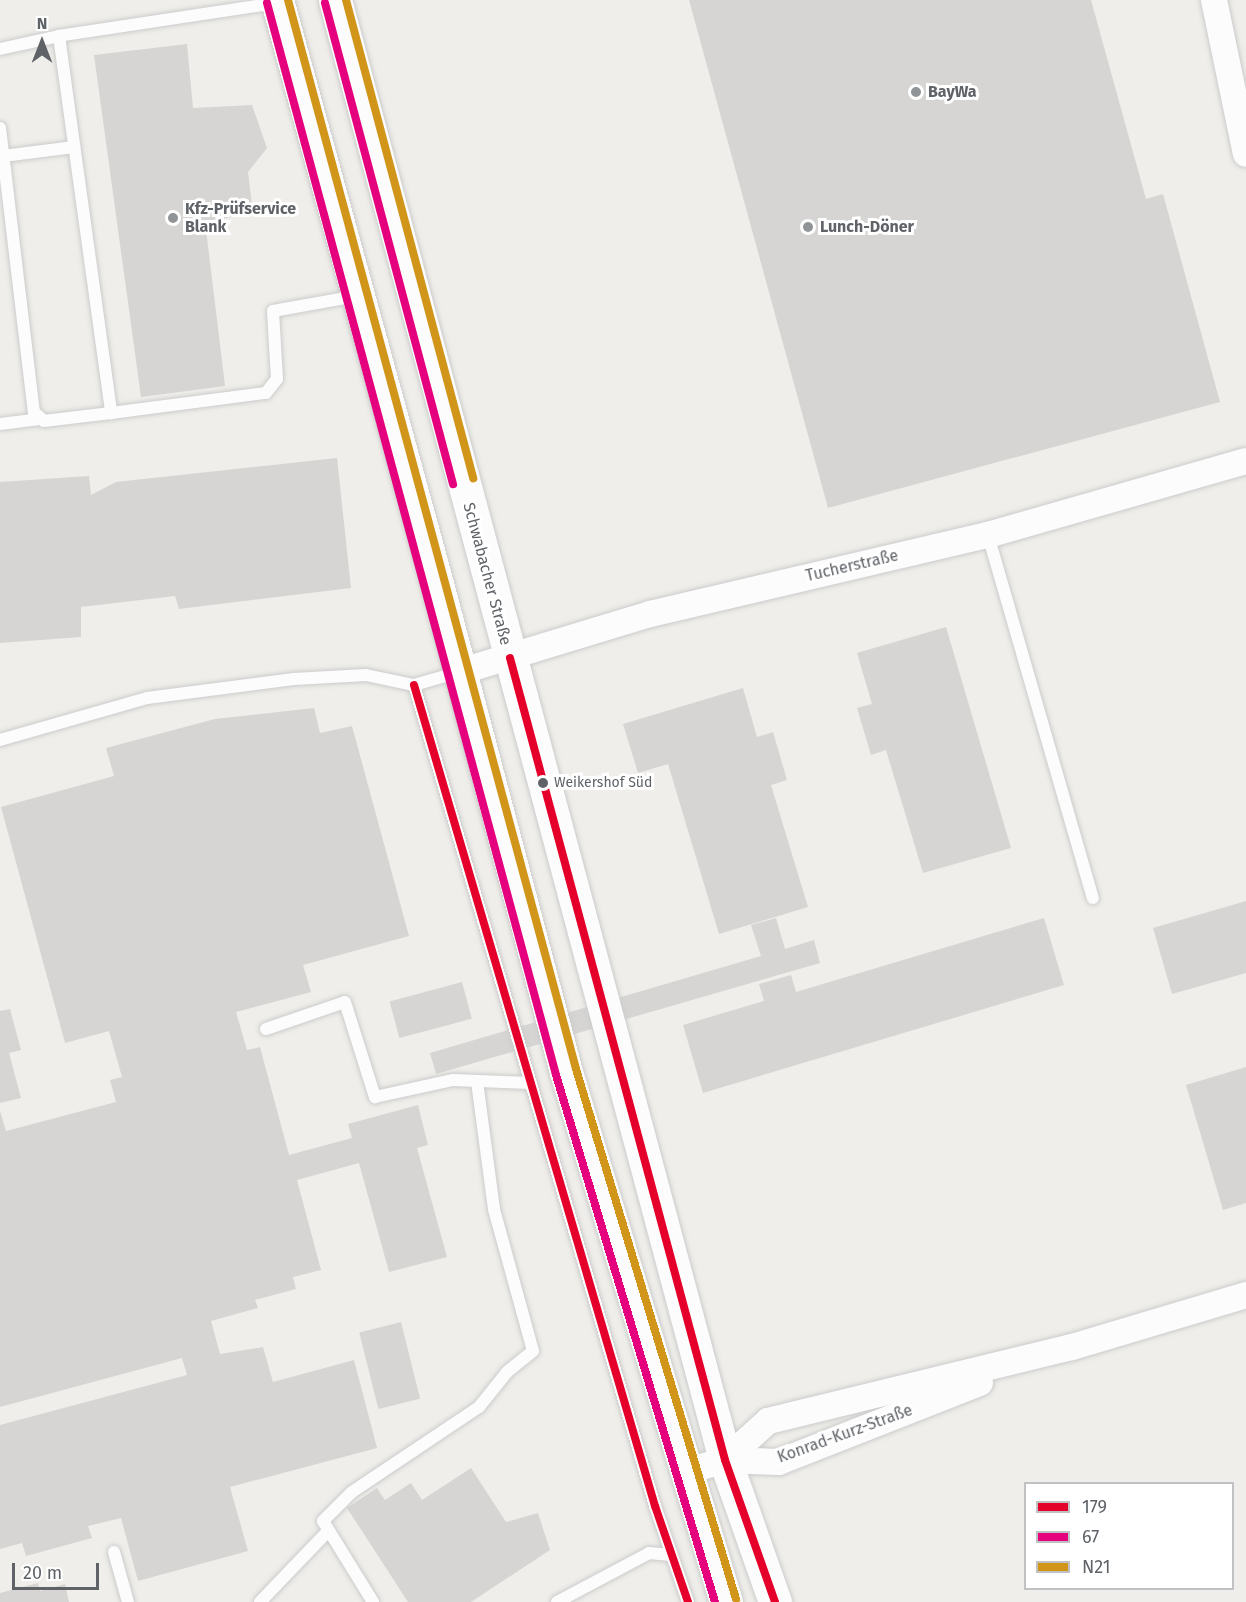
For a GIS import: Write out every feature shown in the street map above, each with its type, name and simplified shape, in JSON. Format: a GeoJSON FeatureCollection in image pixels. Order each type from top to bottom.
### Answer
{"type":"FeatureCollection","features":[{"type":"Feature","properties":{"kind":"main road","name":"Schwabacher Straße"},"geometry":{"type":"LineString","coordinates":[[335,0],[726,1460],[775,1602]]}},
{"type":"Feature","properties":{"kind":"main road"},"geometry":{"type":"LineString","coordinates":[[277,2],[566,1072],[684,1472],[726,1602]]}},
{"type":"Feature","properties":{"kind":"street"},"geometry":{"type":"LineString","coordinates":[[1214,0],[1246,154]]}},
{"type":"Feature","properties":{"kind":"street","name":"Tucherstraße"},"geometry":{"type":"LineString","coordinates":[[459,672],[650,614],[988,535],[1246,461]]}},
{"type":"Feature","properties":{"kind":"street","name":"Konrad-Kurz-Straße"},"geometry":{"type":"LineString","coordinates":[[726,1460],[768,1421],[1072,1347],[1246,1295]]}},
{"type":"Feature","properties":{"kind":"street","name":"Konrad-Kurz-Straße"},"geometry":{"type":"LineString","coordinates":[[726,1460],[779,1462],[1072,1347]]}},
{"type":"Feature","properties":{"kind":"street"},"geometry":{"type":"LineString","coordinates":[[684,1472],[726,1460]]}},
{"type":"Feature","properties":{"kind":"lane"},"geometry":{"type":"LineString","coordinates":[[0,49],[59,36],[277,2]]}},
{"type":"Feature","properties":{"kind":"lane"},"geometry":{"type":"LineString","coordinates":[[59,36],[111,413]]}},
{"type":"Feature","properties":{"kind":"lane"},"geometry":{"type":"LineString","coordinates":[[0,128],[38,419]]}},
{"type":"Feature","properties":{"kind":"lane"},"geometry":{"type":"LineString","coordinates":[[3,156],[74,147]]}},
{"type":"Feature","properties":{"kind":"lane"},"geometry":{"type":"LineString","coordinates":[[0,424],[111,413],[266,393],[277,379],[273,311],[356,296]]}},
{"type":"Feature","properties":{"kind":"lane"},"geometry":{"type":"LineString","coordinates":[[988,535],[1093,898]]}},
{"type":"Feature","properties":{"kind":"lane"},"geometry":{"type":"LineString","coordinates":[[0,740],[158,697],[294,679],[366,675],[414,685],[459,672]]}},
{"type":"Feature","properties":{"kind":"lane"},"geometry":{"type":"LineString","coordinates":[[414,685],[671,1555],[688,1602]]}},
{"type":"Feature","properties":{"kind":"lane"},"geometry":{"type":"LineString","coordinates":[[266,1029],[345,1002],[375,1097],[453,1080],[530,1083]]}},
{"type":"Feature","properties":{"kind":"lane"},"geometry":{"type":"LineString","coordinates":[[373,1602],[322,1521],[352,1492],[479,1407],[507,1372],[533,1351],[494,1209],[477,1082]]}},
{"type":"Feature","properties":{"kind":"lane"},"geometry":{"type":"LineString","coordinates":[[260,1602],[328,1531]]}},
{"type":"Feature","properties":{"kind":"lane"},"geometry":{"type":"LineString","coordinates":[[114,1551],[128,1602]]}},
{"type":"Feature","properties":{"kind":"lane"},"geometry":{"type":"LineString","coordinates":[[557,1602],[649,1553],[671,1555]]}},
{"type":"Feature","properties":{"kind":"building"},"geometry":{"type":"Polygon","coordinates":[[[689,0],[1091,0],[1146,199],[1163,194],[1220,402],[828,508],[689,0]]]}},
{"type":"Feature","properties":{"kind":"building","name":"Kfz-Prüfservice Blank"},"geometry":{"type":"Polygon","coordinates":[[[187,44],[193,108],[252,105],[267,148],[248,172],[253,214],[205,221],[225,386],[141,397],[94,55],[187,44]]]}},
{"type":"Feature","properties":{"kind":"building"},"geometry":{"type":"Polygon","coordinates":[[[337,458],[351,588],[179,609],[175,596],[81,607],[81,637],[0,643],[0,482],[89,476],[91,495],[116,482],[337,458]]]}},
{"type":"Feature","properties":{"kind":"building"},"geometry":{"type":"Polygon","coordinates":[[[946,627],[1011,848],[923,873],[886,750],[871,755],[857,708],[872,704],[857,653],[946,627]]]}},
{"type":"Feature","properties":{"kind":"building"},"geometry":{"type":"Polygon","coordinates":[[[743,688],[757,737],[773,732],[787,780],[771,785],[808,907],[719,934],[668,764],[638,773],[623,724],[743,688]]]}},
{"type":"Feature","properties":{"kind":"building"},"geometry":{"type":"Polygon","coordinates":[[[314,708],[320,733],[352,726],[409,936],[303,965],[311,992],[236,1012],[247,1050],[260,1047],[289,1155],[352,1138],[348,1124],[418,1105],[428,1145],[417,1148],[447,1257],[389,1272],[359,1163],[297,1180],[321,1270],[293,1277],[296,1289],[255,1300],[258,1308],[211,1321],[220,1354],[263,1347],[273,1382],[354,1360],[377,1448],[230,1487],[248,1551],[138,1581],[121,1518],[88,1526],[92,1538],[26,1556],[22,1543],[0,1549],[0,1425],[187,1375],[182,1358],[0,1407],[0,1111],[6,1131],[116,1102],[110,1080],[122,1077],[109,1031],[65,1043],[1,807],[114,776],[106,748],[215,719],[314,708]]]}},
{"type":"Feature","properties":{"kind":"building"},"geometry":{"type":"Polygon","coordinates":[[[1246,901],[1246,973],[1172,994],[1153,928],[1246,901]]]}},
{"type":"Feature","properties":{"kind":"building"},"geometry":{"type":"Polygon","coordinates":[[[776,918],[785,949],[814,940],[820,963],[436,1074],[430,1053],[761,956],[751,925],[776,918]]]}},
{"type":"Feature","properties":{"kind":"building"},"geometry":{"type":"Polygon","coordinates":[[[1044,918],[1064,985],[703,1093],[683,1025],[764,1001],[759,984],[791,975],[796,992],[1044,918]]]}},
{"type":"Feature","properties":{"kind":"building"},"geometry":{"type":"Polygon","coordinates":[[[462,982],[472,1019],[399,1038],[390,1001],[462,982]]]}},
{"type":"Feature","properties":{"kind":"building"},"geometry":{"type":"Polygon","coordinates":[[[10,1009],[21,1050],[9,1053],[21,1098],[0,1103],[0,1011],[10,1009]]]}},
{"type":"Feature","properties":{"kind":"building"},"geometry":{"type":"Polygon","coordinates":[[[1246,1067],[1246,1203],[1223,1210],[1186,1085],[1246,1067]]]}},
{"type":"Feature","properties":{"kind":"building"},"geometry":{"type":"Polygon","coordinates":[[[401,1322],[420,1399],[378,1409],[359,1332],[401,1322]]]}},
{"type":"Feature","properties":{"kind":"building"},"geometry":{"type":"Polygon","coordinates":[[[471,1468],[506,1522],[538,1513],[550,1550],[471,1602],[408,1602],[347,1508],[377,1488],[385,1500],[411,1483],[422,1500],[471,1468]]]}},
{"type":"Feature","properties":{"kind":"building"},"geometry":{"type":"Polygon","coordinates":[[[38,1583],[40,1591],[65,1584],[69,1602],[0,1602],[0,1593],[38,1583]]]}},
{"type":"Feature","properties":{"kind":"transit line","name":"N21"},"geometry":{"type":"LineString","coordinates":[[288,0],[576,1069],[736,1599]]}},
{"type":"Feature","properties":{"kind":"transit line","name":"N21"},"geometry":{"type":"LineString","coordinates":[[346,0],[473,478]]}},
{"type":"Feature","properties":{"kind":"transit line","name":"67"},"geometry":{"type":"LineString","coordinates":[[267,3],[556,1075],[715,1602]]}},
{"type":"Feature","properties":{"kind":"transit line","name":"67"},"geometry":{"type":"LineString","coordinates":[[325,3],[453,484]]}},
{"type":"Feature","properties":{"kind":"transit line","name":"179"},"geometry":{"type":"LineString","coordinates":[[510,658],[725,1460],[775,1602]]}},
{"type":"Feature","properties":{"kind":"transit line","name":"179"},"geometry":{"type":"LineString","coordinates":[[414,685],[655,1506],[688,1602]]}},
{"type":"Feature","properties":{"kind":"place","name":"BayWa"},"geometry":{"type":"Point","coordinates":[916,92]}},
{"type":"Feature","properties":{"kind":"place","name":"Kfz-Prüfservice Blank"},"geometry":{"type":"Point","coordinates":[173,218]}},
{"type":"Feature","properties":{"kind":"place","name":"Lunch-Döner"},"geometry":{"type":"Point","coordinates":[808,227]}},
{"type":"Feature","properties":{"kind":"place","name":"Weikershof Süd"},"geometry":{"type":"Point","coordinates":[543,783]}}]}
